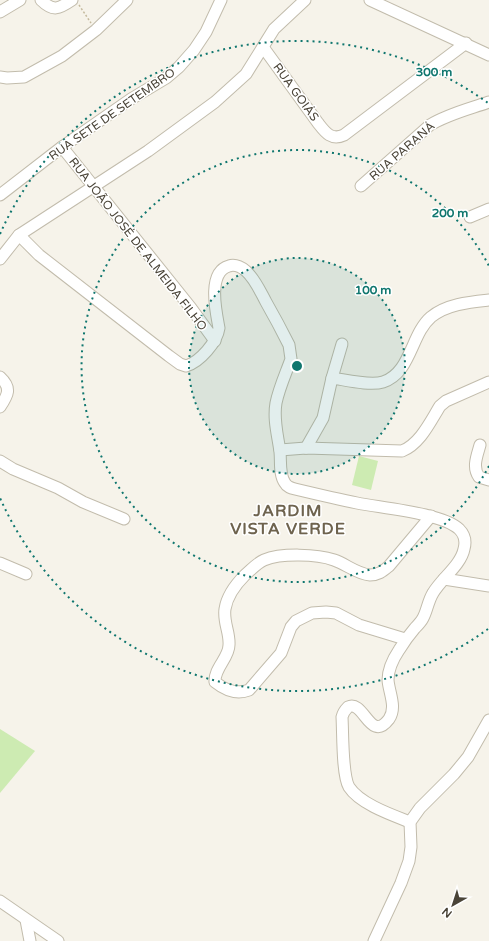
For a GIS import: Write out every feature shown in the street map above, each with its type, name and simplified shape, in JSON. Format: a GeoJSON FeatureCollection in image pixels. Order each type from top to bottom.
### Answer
{"type":"FeatureCollection","features":[{"type":"Feature","properties":{"kind":"street"},"geometry":{"type":"LineString","coordinates":[[0,12],[20,0]]}},
{"type":"Feature","properties":{"kind":"street"},"geometry":{"type":"LineString","coordinates":[[41,0],[52,8],[63,6],[72,0]]}},
{"type":"Feature","properties":{"kind":"street"},"geometry":{"type":"LineString","coordinates":[[0,77],[17,78],[29,75],[62,56],[96,30],[127,0]]}},
{"type":"Feature","properties":{"kind":"street","name":"RUA SETE DE SETEMBRO"},"geometry":{"type":"LineString","coordinates":[[0,195],[62,147],[130,99],[166,78],[179,67],[194,50],[206,32],[221,0]]}},
{"type":"Feature","properties":{"kind":"street"},"geometry":{"type":"LineString","coordinates":[[0,259],[19,235],[148,151],[215,102],[246,74],[268,36],[305,0]]}},
{"type":"Feature","properties":{"kind":"street"},"geometry":{"type":"LineString","coordinates":[[370,0],[489,55]]}},
{"type":"Feature","properties":{"kind":"street","name":"RUA GOIÁS"},"geometry":{"type":"LineString","coordinates":[[263,47],[312,116],[330,136],[340,137],[466,44]]}},
{"type":"Feature","properties":{"kind":"street","name":"RUA PARANÁ"},"geometry":{"type":"LineString","coordinates":[[361,186],[430,125],[440,118],[489,102]]}},
{"type":"Feature","properties":{"kind":"street","name":"RUA JOÃO JOSÉ DE ALMEIDA FILHO"},"geometry":{"type":"LineString","coordinates":[[62,147],[191,308],[214,341]]}},
{"type":"Feature","properties":{"kind":"street"},"geometry":{"type":"LineString","coordinates":[[470,217],[489,209]]}},
{"type":"Feature","properties":{"kind":"street"},"geometry":{"type":"LineString","coordinates":[[19,235],[39,254],[180,364],[186,366],[197,361],[214,341],[219,328],[214,292],[218,276],[222,270],[228,266],[234,265],[246,271],[255,283],[290,345],[291,359],[276,403],[276,431],[280,450],[282,478],[288,486],[295,489],[358,503],[432,516],[459,529],[464,535],[464,550],[460,558],[433,593],[423,619],[405,639],[393,659],[389,670],[388,681],[392,709],[389,718],[380,726],[372,725],[361,709],[353,706],[344,711],[342,717],[346,781],[349,787],[360,798],[368,803],[410,822]]}},
{"type":"Feature","properties":{"kind":"street"},"geometry":{"type":"LineString","coordinates":[[332,378],[376,383],[392,378],[403,364],[426,322],[431,317],[456,305],[489,300]]}},
{"type":"Feature","properties":{"kind":"street"},"geometry":{"type":"LineString","coordinates":[[306,448],[323,418],[332,378],[342,344]]}},
{"type":"Feature","properties":{"kind":"street"},"geometry":{"type":"LineString","coordinates":[[0,377],[6,383],[8,388],[7,394],[0,407]]}},
{"type":"Feature","properties":{"kind":"street"},"geometry":{"type":"LineString","coordinates":[[280,450],[306,448],[402,451],[412,446],[417,441],[440,406],[446,401],[485,384]]}},
{"type":"Feature","properties":{"kind":"street"},"geometry":{"type":"LineString","coordinates":[[480,446],[476,469],[479,476],[489,480]]}},
{"type":"Feature","properties":{"kind":"street"},"geometry":{"type":"LineString","coordinates":[[0,461],[13,469],[58,488],[83,502],[124,519]]}},
{"type":"Feature","properties":{"kind":"street"},"geometry":{"type":"LineString","coordinates":[[405,639],[358,625],[336,614],[326,612],[312,613],[296,621],[291,626],[281,654],[249,690],[245,692],[231,692],[216,682],[217,673],[229,647],[224,619],[228,598],[242,578],[254,567],[263,561],[274,558],[313,556],[333,560],[369,575],[377,574],[383,572],[389,566],[432,516]]}},
{"type":"Feature","properties":{"kind":"street"},"geometry":{"type":"LineString","coordinates":[[0,563],[26,574]]}},
{"type":"Feature","properties":{"kind":"street"},"geometry":{"type":"LineString","coordinates":[[444,578],[489,586]]}},
{"type":"Feature","properties":{"kind":"street"},"geometry":{"type":"LineString","coordinates":[[374,941],[401,883],[409,861],[411,847],[410,822],[420,808],[454,774],[468,757],[489,720]]}},
{"type":"Feature","properties":{"kind":"street"},"geometry":{"type":"LineString","coordinates":[[0,901],[58,941]]}},
{"type":"Feature","properties":{"kind":"street"},"geometry":{"type":"LineString","coordinates":[[26,920],[30,941]]}},
{"type":"Feature","properties":{"kind":"path"},"geometry":{"type":"LineString","coordinates":[[76,0],[96,30]]}},
{"type":"Feature","properties":{"kind":"green space"},"geometry":{"type":"Polygon","coordinates":[[[359,456],[378,461],[371,490],[352,485],[359,456]]]}},
{"type":"Feature","properties":{"kind":"green space"},"geometry":{"type":"Polygon","coordinates":[[[0,729],[35,751],[0,793],[0,729]]]}},
{"type":"Feature","properties":{"kind":"district","name":"JARDIM VISTA VERDE"},"geometry":{"type":"Point","coordinates":[288,519]}}]}
